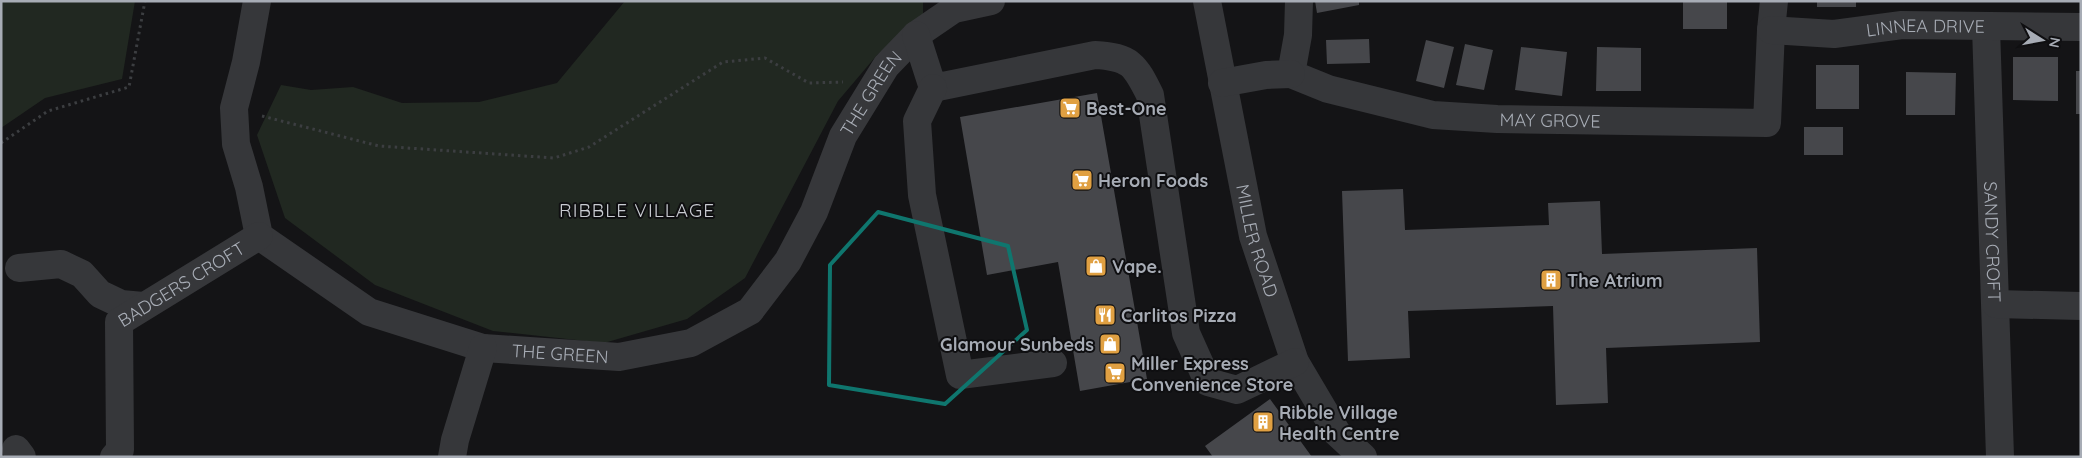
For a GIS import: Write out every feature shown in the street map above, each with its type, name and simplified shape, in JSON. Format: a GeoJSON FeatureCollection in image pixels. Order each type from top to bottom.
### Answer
{"type":"FeatureCollection","features":[{"type":"Feature","properties":{"kind":"street"},"geometry":{"type":"LineString","coordinates":[[257,1],[246,62],[234,108],[236,144],[259,236]]}},
{"type":"Feature","properties":{"kind":"street","name":"THE GREEN"},"geometry":{"type":"LineString","coordinates":[[259,236],[369,312],[483,348],[619,358],[691,343],[750,311],[788,261],[814,212],[843,136],[886,66],[916,35],[952,5],[991,1]]}},
{"type":"Feature","properties":{"kind":"street","name":"MILLER ROAD"},"geometry":{"type":"LineString","coordinates":[[1207,1],[1253,236],[1295,362],[1337,433],[1363,457]]}},
{"type":"Feature","properties":{"kind":"street"},"geometry":{"type":"LineString","coordinates":[[1222,83],[1266,75],[1291,74],[1298,35],[1298,1]]}},
{"type":"Feature","properties":{"kind":"street","name":"MAY GROVE"},"geometry":{"type":"LineString","coordinates":[[1291,74],[1328,89],[1433,115],[1497,120],[1767,123],[1774,1]]}},
{"type":"Feature","properties":{"kind":"street","name":"LINNEA DRIVE"},"geometry":{"type":"LineString","coordinates":[[1771,30],[1834,34],[1902,25],[2081,27]]}},
{"type":"Feature","properties":{"kind":"street","name":"SANDY CROFT"},"geometry":{"type":"LineString","coordinates":[[1986,27],[2000,457]]}},
{"type":"Feature","properties":{"kind":"street"},"geometry":{"type":"LineString","coordinates":[[916,35],[933,88],[917,121],[922,195],[960,375],[1053,363]]}},
{"type":"Feature","properties":{"kind":"street"},"geometry":{"type":"LineString","coordinates":[[933,88],[1096,55],[1116,56],[1138,70],[1150,95],[1186,334],[1208,382],[1237,390],[1295,362]]}},
{"type":"Feature","properties":{"kind":"street","name":"BADGERS CROFT"},"geometry":{"type":"LineString","coordinates":[[114,457],[120,450],[119,322],[259,236]]}},
{"type":"Feature","properties":{"kind":"street"},"geometry":{"type":"LineString","coordinates":[[19,268],[61,264],[82,274],[100,294],[121,304],[144,306]]}},
{"type":"Feature","properties":{"kind":"street"},"geometry":{"type":"LineString","coordinates":[[1996,304],[2081,306]]}},
{"type":"Feature","properties":{"kind":"street"},"geometry":{"type":"LineString","coordinates":[[452,457],[455,440],[483,348]]}},
{"type":"Feature","properties":{"kind":"path"},"geometry":{"type":"LineString","coordinates":[[1,143],[48,111],[129,87],[145,1]]}},
{"type":"Feature","properties":{"kind":"path"},"geometry":{"type":"LineString","coordinates":[[234,108],[379,146],[554,158],[589,147],[723,62],[765,58],[809,83],[851,82],[886,66]]}},
{"type":"Feature","properties":{"kind":"highlighted area"},"geometry":{"type":"Polygon","coordinates":[[[878,212],[1008,246],[1027,330],[945,404],[829,385],[830,265],[878,212]]]}},
{"type":"Feature","properties":{"kind":"shaded area"},"geometry":{"type":"Polygon","coordinates":[[[1,1],[135,1],[122,79],[45,98],[1,128],[1,1]]]}},
{"type":"Feature","properties":{"kind":"shaded area"},"geometry":{"type":"Polygon","coordinates":[[[625,1],[923,1],[923,15],[877,55],[838,101],[745,278],[687,319],[604,343],[493,331],[375,285],[285,218],[257,135],[281,85],[311,90],[353,87],[402,103],[479,102],[557,83],[625,1]]]}},
{"type":"Feature","properties":{"kind":"building"},"geometry":{"type":"Polygon","coordinates":[[[1315,1],[1359,1],[1359,5],[1317,13],[1315,1]]]}},
{"type":"Feature","properties":{"kind":"building"},"geometry":{"type":"Polygon","coordinates":[[[1683,1],[1727,1],[1727,29],[1683,29],[1683,1]]]}},
{"type":"Feature","properties":{"kind":"building"},"geometry":{"type":"Polygon","coordinates":[[[1817,1],[1856,1],[1856,7],[1817,7],[1817,1]]]}},
{"type":"Feature","properties":{"kind":"building"},"geometry":{"type":"Polygon","coordinates":[[[1369,39],[1370,63],[1327,64],[1326,40],[1369,39]]]}},
{"type":"Feature","properties":{"kind":"building"},"geometry":{"type":"Polygon","coordinates":[[[1426,40],[1454,47],[1444,88],[1416,81],[1426,40]]]}},
{"type":"Feature","properties":{"kind":"building"},"geometry":{"type":"Polygon","coordinates":[[[1465,44],[1493,50],[1484,90],[1456,85],[1465,44]]]}},
{"type":"Feature","properties":{"kind":"building"},"geometry":{"type":"Polygon","coordinates":[[[1521,47],[1567,52],[1562,96],[1515,90],[1521,47]]]}},
{"type":"Feature","properties":{"kind":"building"},"geometry":{"type":"Polygon","coordinates":[[[1597,47],[1641,48],[1641,91],[1596,91],[1597,47]]]}},
{"type":"Feature","properties":{"kind":"building"},"geometry":{"type":"Polygon","coordinates":[[[2013,57],[2058,57],[2058,101],[2013,100],[2013,57]]]}},
{"type":"Feature","properties":{"kind":"building"},"geometry":{"type":"Polygon","coordinates":[[[1816,65],[1859,65],[1859,109],[1816,109],[1816,65]]]}},
{"type":"Feature","properties":{"kind":"building"},"geometry":{"type":"Polygon","coordinates":[[[2076,71],[2081,71],[2081,114],[2076,114],[2076,71]]]}},
{"type":"Feature","properties":{"kind":"building"},"geometry":{"type":"Polygon","coordinates":[[[1906,72],[1956,73],[1955,115],[1906,115],[1906,72]]]}},
{"type":"Feature","properties":{"kind":"building"},"geometry":{"type":"Polygon","coordinates":[[[1097,93],[1147,379],[1080,391],[1058,262],[987,275],[960,117],[1097,93]]]}},
{"type":"Feature","properties":{"kind":"building"},"geometry":{"type":"Polygon","coordinates":[[[1804,127],[1843,127],[1843,155],[1804,155],[1804,127]]]}},
{"type":"Feature","properties":{"kind":"building","name":"The Atrium"},"geometry":{"type":"Polygon","coordinates":[[[1403,189],[1405,230],[1549,225],[1548,203],[1600,201],[1602,254],[1757,248],[1760,342],[1606,348],[1608,403],[1556,405],[1553,306],[1408,311],[1410,358],[1348,361],[1342,191],[1403,189]]]}},
{"type":"Feature","properties":{"kind":"building","name":"Ribble Village Health Centre"},"geometry":{"type":"Polygon","coordinates":[[[1270,399],[1312,457],[1213,457],[1205,446],[1270,399]]]}},
{"type":"Feature","properties":{"kind":"place","name":"Best-One"},"geometry":{"type":"Point","coordinates":[1070,108]}},
{"type":"Feature","properties":{"kind":"place","name":"Heron Foods"},"geometry":{"type":"Point","coordinates":[1082,180]}},
{"type":"Feature","properties":{"kind":"place","name":"Vape."},"geometry":{"type":"Point","coordinates":[1096,266]}},
{"type":"Feature","properties":{"kind":"place","name":"The Atrium"},"geometry":{"type":"Point","coordinates":[1551,280]}},
{"type":"Feature","properties":{"kind":"place","name":"Carlitos Pizza"},"geometry":{"type":"Point","coordinates":[1105,315]}},
{"type":"Feature","properties":{"kind":"place","name":"Glamour Sunbeds"},"geometry":{"type":"Point","coordinates":[1110,344]}},
{"type":"Feature","properties":{"kind":"place","name":"Miller Express Convenience Store"},"geometry":{"type":"Point","coordinates":[1115,373]}},
{"type":"Feature","properties":{"kind":"place","name":"Ribble Village Health Centre"},"geometry":{"type":"Point","coordinates":[1263,422]}},
{"type":"Feature","properties":{"kind":"district","name":"RIBBLE VILLAGE"},"geometry":{"type":"Point","coordinates":[637,210]}}]}
